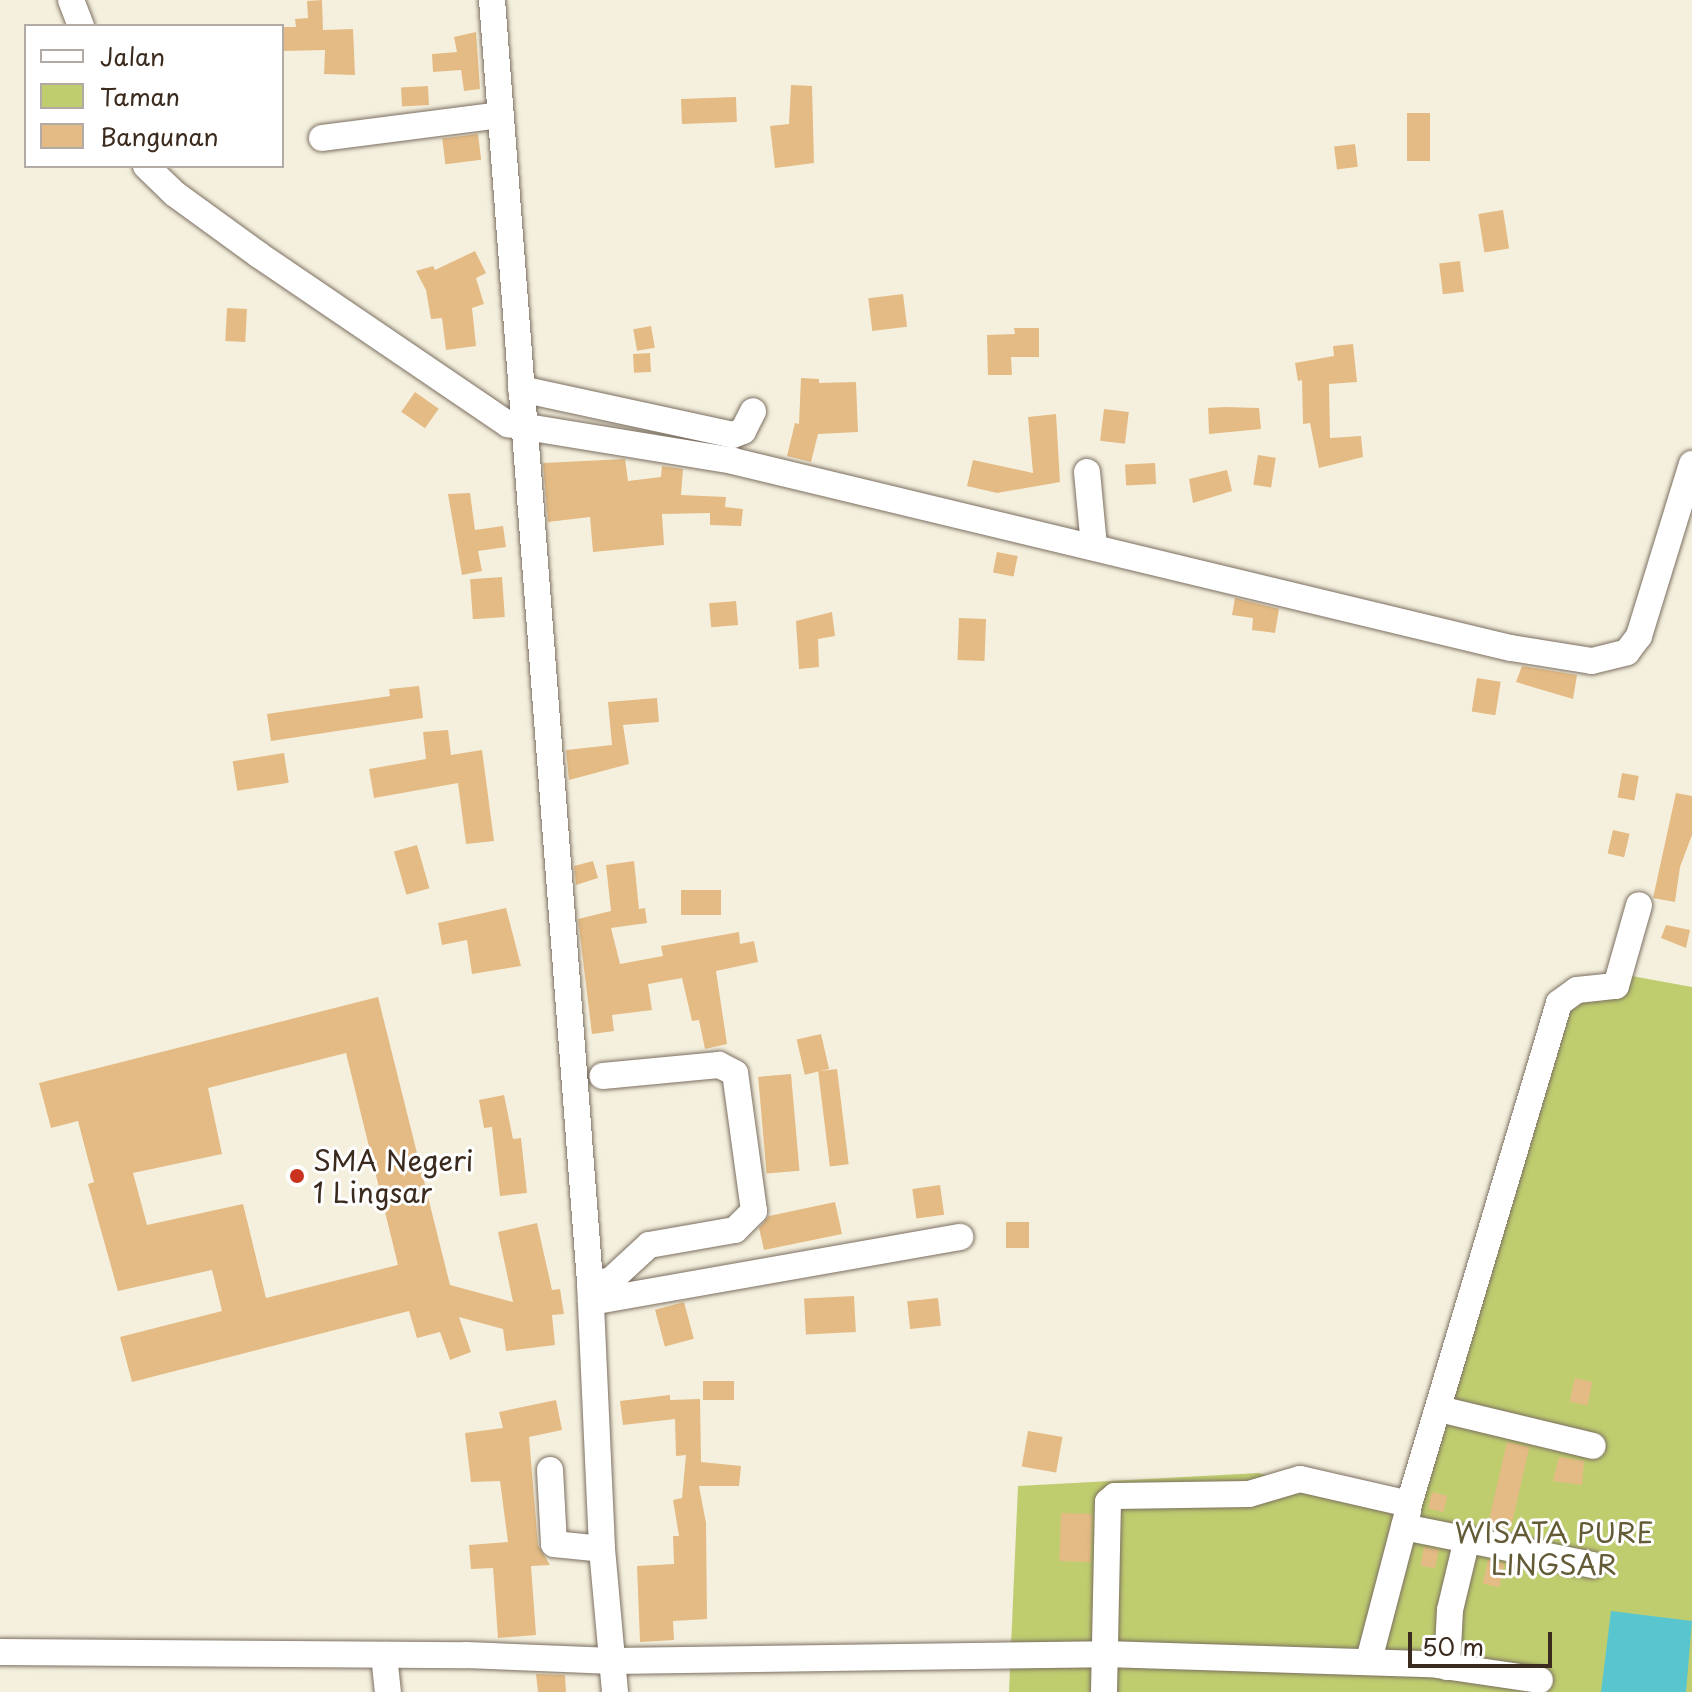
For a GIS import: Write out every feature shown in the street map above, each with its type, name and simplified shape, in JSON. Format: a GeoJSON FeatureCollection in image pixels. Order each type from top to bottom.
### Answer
{"type":"FeatureCollection","features":[{"type":"Feature","properties":{"kind":"street"},"geometry":{"type":"LineString","coordinates":[[71,0],[80,24]]}},
{"type":"Feature","properties":{"kind":"street"},"geometry":{"type":"LineString","coordinates":[[492,0],[591,1293],[602,1549],[615,1692]]}},
{"type":"Feature","properties":{"kind":"street"},"geometry":{"type":"LineString","coordinates":[[322,138],[501,115]]}},
{"type":"Feature","properties":{"kind":"street"},"geometry":{"type":"LineString","coordinates":[[148,168],[175,194],[447,386],[524,429],[733,461],[1511,648],[1608,661],[1627,652],[1639,636],[1692,464]]}},
{"type":"Feature","properties":{"kind":"street"},"geometry":{"type":"LineString","coordinates":[[521,389],[733,435],[743,431],[753,411]]}},
{"type":"Feature","properties":{"kind":"street"},"geometry":{"type":"LineString","coordinates":[[1087,472],[1094,546]]}},
{"type":"Feature","properties":{"kind":"street"},"geometry":{"type":"LineString","coordinates":[[1369,1660],[1407,1515],[1559,1003],[1577,990],[1616,986],[1639,905]]}},
{"type":"Feature","properties":{"kind":"street"},"geometry":{"type":"LineString","coordinates":[[591,1293],[610,1281],[649,1245],[735,1230],[754,1211],[735,1073],[719,1065],[603,1076]]}},
{"type":"Feature","properties":{"kind":"street"},"geometry":{"type":"LineString","coordinates":[[591,1293],[960,1237]]}},
{"type":"Feature","properties":{"kind":"street"},"geometry":{"type":"LineString","coordinates":[[1439,1409],[1593,1446]]}},
{"type":"Feature","properties":{"kind":"street"},"geometry":{"type":"LineString","coordinates":[[550,1470],[554,1544],[602,1549]]}},
{"type":"Feature","properties":{"kind":"street"},"geometry":{"type":"LineString","coordinates":[[1104,1692],[1108,1502],[1115,1496],[1249,1494],[1300,1479],[1467,1539],[1592,1565]]}},
{"type":"Feature","properties":{"kind":"street"},"geometry":{"type":"LineString","coordinates":[[1447,1667],[1450,1610],[1467,1539]]}},
{"type":"Feature","properties":{"kind":"street"},"geometry":{"type":"LineString","coordinates":[[0,1652],[384,1655],[613,1661],[1105,1654],[1369,1660],[1540,1680]]}},
{"type":"Feature","properties":{"kind":"street"},"geometry":{"type":"LineString","coordinates":[[384,1655],[388,1692]]}},
{"type":"Feature","properties":{"kind":"green space","name":"WISATA PURE LINGSAR"},"geometry":{"type":"Polygon","coordinates":[[[1626,975],[1692,987],[1692,1692],[1009,1692],[1018,1486],[1259,1473],[1418,1517],[1562,1016],[1626,975]]]}},
{"type":"Feature","properties":{"kind":"water"},"geometry":{"type":"Polygon","coordinates":[[[1611,1611],[1692,1621],[1686,1692],[1601,1692],[1611,1611]]]}},
{"type":"Feature","properties":{"kind":"building"},"geometry":{"type":"Polygon","coordinates":[[[322,0],[323,30],[353,29],[355,75],[324,74],[325,50],[284,51],[284,27],[296,27],[295,19],[308,18],[307,1],[322,0]]]}},
{"type":"Feature","properties":{"kind":"building"},"geometry":{"type":"Polygon","coordinates":[[[476,32],[480,89],[464,91],[461,70],[433,72],[432,54],[457,52],[454,37],[476,32]]]}},
{"type":"Feature","properties":{"kind":"building"},"geometry":{"type":"Polygon","coordinates":[[[791,85],[812,86],[814,163],[775,168],[770,126],[789,124],[791,85]]]}},
{"type":"Feature","properties":{"kind":"building"},"geometry":{"type":"Polygon","coordinates":[[[428,86],[429,105],[402,106],[401,87],[428,86]]]}},
{"type":"Feature","properties":{"kind":"building"},"geometry":{"type":"Polygon","coordinates":[[[736,97],[737,122],[682,124],[681,99],[736,97]]]}},
{"type":"Feature","properties":{"kind":"building"},"geometry":{"type":"Polygon","coordinates":[[[1407,113],[1430,113],[1430,161],[1407,161],[1407,113]]]}},
{"type":"Feature","properties":{"kind":"building"},"geometry":{"type":"Polygon","coordinates":[[[478,134],[481,160],[445,164],[442,138],[478,134]]]}},
{"type":"Feature","properties":{"kind":"building"},"geometry":{"type":"Polygon","coordinates":[[[1355,144],[1358,167],[1337,169],[1334,147],[1355,144]]]}},
{"type":"Feature","properties":{"kind":"building"},"geometry":{"type":"Polygon","coordinates":[[[1503,210],[1509,249],[1484,252],[1478,214],[1503,210]]]}},
{"type":"Feature","properties":{"kind":"building"},"geometry":{"type":"Polygon","coordinates":[[[475,251],[486,273],[476,278],[484,304],[472,308],[476,346],[446,350],[442,318],[431,319],[426,290],[416,271],[433,266],[435,270],[475,251]]]}},
{"type":"Feature","properties":{"kind":"building"},"geometry":{"type":"Polygon","coordinates":[[[1460,261],[1464,292],[1443,294],[1439,264],[1460,261]]]}},
{"type":"Feature","properties":{"kind":"building"},"geometry":{"type":"Polygon","coordinates":[[[903,294],[907,327],[872,331],[868,298],[903,294]]]}},
{"type":"Feature","properties":{"kind":"building"},"geometry":{"type":"Polygon","coordinates":[[[227,308],[247,309],[245,342],[225,341],[227,308]]]}},
{"type":"Feature","properties":{"kind":"building"},"geometry":{"type":"Polygon","coordinates":[[[651,326],[655,348],[637,351],[633,329],[651,326]]]}},
{"type":"Feature","properties":{"kind":"building"},"geometry":{"type":"Polygon","coordinates":[[[1014,328],[1039,328],[1039,357],[1011,357],[1012,375],[988,375],[987,335],[1015,334],[1014,328]]]}},
{"type":"Feature","properties":{"kind":"building"},"geometry":{"type":"Polygon","coordinates":[[[1353,344],[1357,382],[1329,384],[1330,438],[1361,436],[1363,457],[1319,468],[1310,423],[1303,424],[1302,380],[1298,381],[1295,363],[1334,356],[1333,346],[1353,344]]]}},
{"type":"Feature","properties":{"kind":"building"},"geometry":{"type":"Polygon","coordinates":[[[650,353],[651,372],[634,373],[633,354],[650,353]]]}},
{"type":"Feature","properties":{"kind":"building"},"geometry":{"type":"Polygon","coordinates":[[[801,378],[819,379],[819,383],[856,382],[858,432],[818,434],[811,462],[787,456],[795,423],[799,424],[801,378]]]}},
{"type":"Feature","properties":{"kind":"building"},"geometry":{"type":"Polygon","coordinates":[[[415,392],[439,409],[425,428],[401,412],[415,392]]]}},
{"type":"Feature","properties":{"kind":"building"},"geometry":{"type":"Polygon","coordinates":[[[1208,408],[1259,408],[1261,429],[1209,434],[1208,408]]]}},
{"type":"Feature","properties":{"kind":"building"},"geometry":{"type":"Polygon","coordinates":[[[1104,409],[1129,412],[1125,444],[1100,441],[1104,409]]]}},
{"type":"Feature","properties":{"kind":"building"},"geometry":{"type":"Polygon","coordinates":[[[1056,414],[1060,482],[997,493],[967,486],[973,460],[1033,473],[1028,417],[1056,414]]]}},
{"type":"Feature","properties":{"kind":"building"},"geometry":{"type":"Polygon","coordinates":[[[1258,455],[1276,458],[1271,487],[1253,485],[1258,455]]]}},
{"type":"Feature","properties":{"kind":"building"},"geometry":{"type":"Polygon","coordinates":[[[625,459],[628,481],[661,477],[662,466],[683,469],[681,495],[726,497],[725,507],[743,509],[741,526],[710,525],[710,513],[662,514],[664,545],[593,552],[590,517],[548,522],[543,463],[625,459]]]}},
{"type":"Feature","properties":{"kind":"building"},"geometry":{"type":"Polygon","coordinates":[[[1155,463],[1156,484],[1126,486],[1125,465],[1155,463]]]}},
{"type":"Feature","properties":{"kind":"building"},"geometry":{"type":"Polygon","coordinates":[[[1227,470],[1232,491],[1193,503],[1189,479],[1227,470]]]}},
{"type":"Feature","properties":{"kind":"building"},"geometry":{"type":"Polygon","coordinates":[[[470,493],[475,530],[503,526],[506,547],[478,551],[482,571],[462,575],[448,494],[470,493]]]}},
{"type":"Feature","properties":{"kind":"building"},"geometry":{"type":"Polygon","coordinates":[[[997,552],[1018,556],[1014,577],[993,573],[997,552]]]}},
{"type":"Feature","properties":{"kind":"building"},"geometry":{"type":"Polygon","coordinates":[[[502,577],[505,617],[473,619],[470,579],[502,577]]]}},
{"type":"Feature","properties":{"kind":"building"},"geometry":{"type":"Polygon","coordinates":[[[1235,598],[1279,609],[1275,633],[1252,630],[1253,618],[1232,615],[1235,598]]]}},
{"type":"Feature","properties":{"kind":"building"},"geometry":{"type":"Polygon","coordinates":[[[736,601],[738,625],[711,627],[709,603],[736,601]]]}},
{"type":"Feature","properties":{"kind":"building"},"geometry":{"type":"Polygon","coordinates":[[[832,612],[835,636],[818,639],[819,667],[799,669],[796,621],[832,612]]]}},
{"type":"Feature","properties":{"kind":"building"},"geometry":{"type":"Polygon","coordinates":[[[959,618],[986,619],[985,661],[958,660],[959,618]]]}},
{"type":"Feature","properties":{"kind":"building"},"geometry":{"type":"Polygon","coordinates":[[[1522,666],[1577,675],[1573,699],[1516,682],[1522,666]]]}},
{"type":"Feature","properties":{"kind":"building"},"geometry":{"type":"Polygon","coordinates":[[[1477,678],[1501,682],[1495,715],[1472,712],[1477,678]]]}},
{"type":"Feature","properties":{"kind":"building"},"geometry":{"type":"Polygon","coordinates":[[[419,686],[423,718],[271,741],[267,714],[390,696],[389,689],[419,686]]]}},
{"type":"Feature","properties":{"kind":"building"},"geometry":{"type":"Polygon","coordinates":[[[657,698],[659,722],[623,725],[629,764],[569,780],[566,750],[612,745],[608,702],[657,698]]]}},
{"type":"Feature","properties":{"kind":"building"},"geometry":{"type":"Polygon","coordinates":[[[448,730],[451,755],[482,750],[494,841],[466,844],[458,783],[374,798],[369,769],[426,759],[423,732],[448,730]]]}},
{"type":"Feature","properties":{"kind":"building"},"geometry":{"type":"Polygon","coordinates":[[[284,753],[289,783],[237,791],[233,761],[284,753]]]}},
{"type":"Feature","properties":{"kind":"building"},"geometry":{"type":"Polygon","coordinates":[[[1622,773],[1639,776],[1634,801],[1618,798],[1622,773]]]}},
{"type":"Feature","properties":{"kind":"building"},"geometry":{"type":"Polygon","coordinates":[[[1676,793],[1692,796],[1692,835],[1680,867],[1675,902],[1653,898],[1676,793]]]}},
{"type":"Feature","properties":{"kind":"building"},"geometry":{"type":"Polygon","coordinates":[[[1613,830],[1630,834],[1624,857],[1608,853],[1613,830]]]}},
{"type":"Feature","properties":{"kind":"building"},"geometry":{"type":"Polygon","coordinates":[[[417,845],[429,888],[406,895],[394,852],[417,845]]]}},
{"type":"Feature","properties":{"kind":"building"},"geometry":{"type":"Polygon","coordinates":[[[593,861],[598,878],[576,885],[574,866],[593,861]]]}},
{"type":"Feature","properties":{"kind":"building"},"geometry":{"type":"Polygon","coordinates":[[[634,861],[639,909],[645,908],[647,923],[611,928],[620,964],[663,956],[661,946],[739,932],[740,944],[754,941],[758,962],[716,971],[727,1044],[705,1049],[699,1020],[692,1021],[682,978],[648,984],[652,1010],[612,1015],[614,1031],[592,1034],[578,919],[611,911],[606,865],[634,861]]]}},
{"type":"Feature","properties":{"kind":"building"},"geometry":{"type":"Polygon","coordinates":[[[681,890],[721,890],[721,915],[681,915],[681,890]]]}},
{"type":"Feature","properties":{"kind":"building"},"geometry":{"type":"Polygon","coordinates":[[[506,908],[521,966],[472,974],[467,940],[442,945],[438,923],[506,908]]]}},
{"type":"Feature","properties":{"kind":"building"},"geometry":{"type":"Polygon","coordinates":[[[1666,925],[1690,930],[1686,948],[1661,938],[1666,925]]]}},
{"type":"Feature","properties":{"kind":"building"},"geometry":{"type":"Polygon","coordinates":[[[378,997],[450,1285],[513,1302],[498,1232],[537,1223],[552,1290],[560,1289],[564,1314],[552,1315],[555,1345],[506,1351],[503,1329],[459,1317],[471,1352],[450,1360],[440,1332],[417,1338],[409,1311],[132,1382],[120,1337],[222,1311],[212,1270],[118,1291],[88,1184],[94,1182],[78,1121],[51,1128],[39,1083],[378,997]],[[346,1053],[208,1088],[222,1154],[133,1173],[147,1225],[243,1204],[266,1298],[398,1265],[346,1053]]]}},
{"type":"Feature","properties":{"kind":"building"},"geometry":{"type":"Polygon","coordinates":[[[821,1034],[829,1069],[805,1075],[797,1040],[821,1034]]]}},
{"type":"Feature","properties":{"kind":"building"},"geometry":{"type":"Polygon","coordinates":[[[837,1069],[849,1164],[830,1167],[818,1071],[837,1069]]]}},
{"type":"Feature","properties":{"kind":"building"},"geometry":{"type":"Polygon","coordinates":[[[791,1074],[799,1171],[767,1174],[758,1077],[791,1074]]]}},
{"type":"Feature","properties":{"kind":"building"},"geometry":{"type":"Polygon","coordinates":[[[504,1095],[513,1139],[521,1138],[527,1193],[500,1196],[492,1127],[484,1128],[479,1100],[504,1095]]]}},
{"type":"Feature","properties":{"kind":"building"},"geometry":{"type":"Polygon","coordinates":[[[940,1185],[944,1215],[916,1219],[912,1189],[940,1185]]]}},
{"type":"Feature","properties":{"kind":"building"},"geometry":{"type":"Polygon","coordinates":[[[835,1202],[842,1234],[764,1250],[759,1228],[769,1216],[835,1202]]]}},
{"type":"Feature","properties":{"kind":"building"},"geometry":{"type":"Polygon","coordinates":[[[1006,1222],[1029,1222],[1029,1248],[1006,1248],[1006,1222]]]}},
{"type":"Feature","properties":{"kind":"building"},"geometry":{"type":"Polygon","coordinates":[[[854,1296],[856,1332],[806,1335],[804,1299],[854,1296]]]}},
{"type":"Feature","properties":{"kind":"building"},"geometry":{"type":"Polygon","coordinates":[[[938,1298],[941,1326],[910,1329],[907,1301],[938,1298]]]}},
{"type":"Feature","properties":{"kind":"building"},"geometry":{"type":"Polygon","coordinates":[[[684,1302],[694,1339],[665,1346],[655,1310],[684,1302]]]}},
{"type":"Feature","properties":{"kind":"building"},"geometry":{"type":"Polygon","coordinates":[[[1575,1378],[1593,1382],[1587,1405],[1570,1401],[1575,1378]]]}},
{"type":"Feature","properties":{"kind":"building"},"geometry":{"type":"Polygon","coordinates":[[[703,1381],[734,1381],[734,1400],[703,1400],[703,1381]]]}},
{"type":"Feature","properties":{"kind":"building"},"geometry":{"type":"Polygon","coordinates":[[[670,1395],[670,1400],[700,1399],[701,1462],[741,1466],[739,1486],[699,1486],[706,1523],[707,1619],[673,1621],[674,1640],[640,1642],[637,1566],[674,1564],[673,1536],[679,1536],[673,1500],[682,1498],[686,1455],[676,1456],[675,1419],[623,1425],[620,1401],[670,1395]]]}},
{"type":"Feature","properties":{"kind":"building"},"geometry":{"type":"Polygon","coordinates":[[[556,1400],[562,1430],[529,1437],[538,1545],[550,1565],[531,1566],[536,1635],[498,1638],[493,1568],[471,1569],[469,1545],[508,1542],[500,1481],[471,1482],[465,1433],[503,1428],[499,1412],[556,1400]]]}},
{"type":"Feature","properties":{"kind":"building"},"geometry":{"type":"Polygon","coordinates":[[[1028,1431],[1062,1437],[1056,1473],[1022,1466],[1028,1431]]]}},
{"type":"Feature","properties":{"kind":"building"},"geometry":{"type":"Polygon","coordinates":[[[1507,1442],[1529,1447],[1511,1529],[1488,1524],[1507,1442]]]}},
{"type":"Feature","properties":{"kind":"building"},"geometry":{"type":"Polygon","coordinates":[[[1559,1457],[1584,1461],[1582,1485],[1553,1481],[1559,1457]]]}},
{"type":"Feature","properties":{"kind":"building"},"geometry":{"type":"Polygon","coordinates":[[[1432,1492],[1448,1496],[1443,1512],[1428,1508],[1432,1492]]]}},
{"type":"Feature","properties":{"kind":"building"},"geometry":{"type":"Polygon","coordinates":[[[1061,1513],[1092,1514],[1090,1562],[1059,1561],[1061,1513]]]}},
{"type":"Feature","properties":{"kind":"building"},"geometry":{"type":"Polygon","coordinates":[[[1424,1547],[1439,1550],[1435,1569],[1420,1566],[1424,1547]]]}},
{"type":"Feature","properties":{"kind":"building"},"geometry":{"type":"Polygon","coordinates":[[[1488,1560],[1505,1564],[1499,1587],[1483,1583],[1488,1560]]]}},
{"type":"Feature","properties":{"kind":"building"},"geometry":{"type":"Polygon","coordinates":[[[536,1674],[565,1675],[566,1692],[538,1692],[536,1674]]]}},
{"type":"Feature","properties":{"kind":"place","name":"SMA Negeri 1 Lingsar"},"geometry":{"type":"Point","coordinates":[297,1176]}}]}
